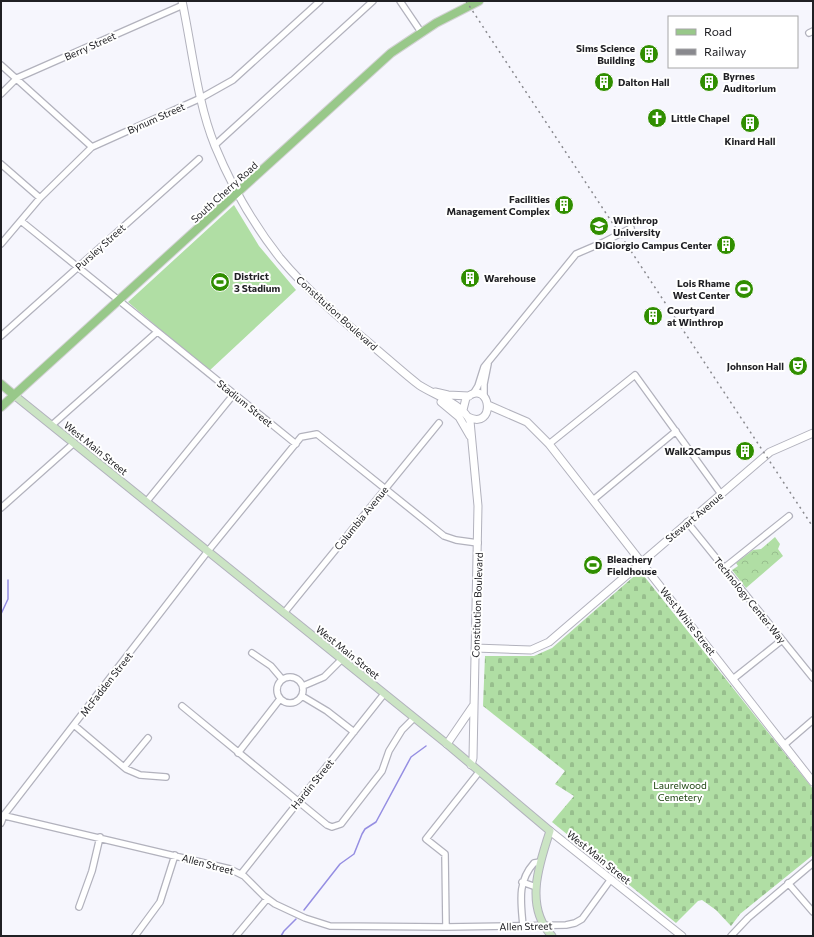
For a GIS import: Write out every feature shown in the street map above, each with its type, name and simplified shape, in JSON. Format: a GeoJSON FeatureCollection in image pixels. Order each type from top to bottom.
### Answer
{"type":"FeatureCollection","features":[{"type":"Feature","properties":{"kind":"main road","name":"South Cherry Road"},"geometry":{"type":"LineString","coordinates":[[1,407],[391,53],[421,32],[479,1]]}},
{"type":"Feature","properties":{"kind":"main road","name":"West Main Street"},"geometry":{"type":"LineString","coordinates":[[1,384],[341,660],[447,744],[550,831]]}},
{"type":"Feature","properties":{"kind":"main road"},"geometry":{"type":"LineString","coordinates":[[550,831],[540,862],[536,887],[537,905],[544,926],[552,936]]}},
{"type":"Feature","properties":{"kind":"street","name":"Bynum Street"},"geometry":{"type":"LineString","coordinates":[[1,244],[40,198],[92,148],[201,98],[233,80],[320,1]]}},
{"type":"Feature","properties":{"kind":"street"},"geometry":{"type":"LineString","coordinates":[[215,145],[373,1]]}},
{"type":"Feature","properties":{"kind":"street"},"geometry":{"type":"LineString","coordinates":[[400,1],[421,32]]}},
{"type":"Feature","properties":{"kind":"street","name":"Constitution Boulevard"},"geometry":{"type":"LineString","coordinates":[[183,3],[201,98],[215,145],[238,193],[268,242],[296,276],[373,346],[432,394],[463,410],[468,417],[473,444],[478,506],[473,758],[471,765]]}},
{"type":"Feature","properties":{"kind":"street","name":"Berry Street"},"geometry":{"type":"LineString","coordinates":[[1,94],[17,78],[183,3]]}},
{"type":"Feature","properties":{"kind":"street"},"geometry":{"type":"LineString","coordinates":[[1,65],[92,148]]}},
{"type":"Feature","properties":{"kind":"street","name":"Pursley Street"},"geometry":{"type":"LineString","coordinates":[[1,336],[199,159]]}},
{"type":"Feature","properties":{"kind":"street"},"geometry":{"type":"LineString","coordinates":[[1,164],[40,198]]}},
{"type":"Feature","properties":{"kind":"street","name":"Stadium Street"},"geometry":{"type":"LineString","coordinates":[[21,221],[296,444]]}},
{"type":"Feature","properties":{"kind":"street"},"geometry":{"type":"LineString","coordinates":[[463,410],[463,402],[478,386],[484,367],[488,364],[576,254],[604,242],[630,228]]}},
{"type":"Feature","properties":{"kind":"street"},"geometry":{"type":"LineString","coordinates":[[52,426],[157,332]]}},
{"type":"Feature","properties":{"kind":"street"},"geometry":{"type":"LineString","coordinates":[[488,364],[484,384],[484,398],[488,405]]}},
{"type":"Feature","properties":{"kind":"street"},"geometry":{"type":"LineString","coordinates":[[549,444],[635,374],[721,494]]}},
{"type":"Feature","properties":{"kind":"street","name":"Constitution Boulevard"},"geometry":{"type":"LineString","coordinates":[[426,389],[448,395],[471,395],[484,398]]}},
{"type":"Feature","properties":{"kind":"street"},"geometry":{"type":"LineString","coordinates":[[147,501],[234,394]]}},
{"type":"Feature","properties":{"kind":"street"},"geometry":{"type":"LineString","coordinates":[[432,394],[459,417],[473,444]]}},
{"type":"Feature","properties":{"kind":"street","name":"Constitution Boulevard"},"geometry":{"type":"LineString","coordinates":[[473,444],[476,426],[483,417],[488,405]]}},
{"type":"Feature","properties":{"kind":"street","name":"West White Street"},"geometry":{"type":"LineString","coordinates":[[488,405],[494,409],[510,413],[532,425],[549,444],[813,782]]}},
{"type":"Feature","properties":{"kind":"street","name":"West White Street"},"geometry":{"type":"LineString","coordinates":[[483,417],[494,412],[510,413]]}},
{"type":"Feature","properties":{"kind":"street"},"geometry":{"type":"LineString","coordinates":[[468,417],[472,419],[483,417]]}},
{"type":"Feature","properties":{"kind":"street","name":"Columbia Avenue"},"geometry":{"type":"LineString","coordinates":[[284,613],[439,423]]}},
{"type":"Feature","properties":{"kind":"street"},"geometry":{"type":"LineString","coordinates":[[593,500],[676,431]]}},
{"type":"Feature","properties":{"kind":"street","name":"Stewart Avenue"},"geometry":{"type":"LineString","coordinates":[[475,648],[524,650],[542,646],[555,637],[770,452],[813,433]]}},
{"type":"Feature","properties":{"kind":"street"},"geometry":{"type":"LineString","coordinates":[[296,444],[301,436],[317,434],[444,536],[456,540],[478,543]]}},
{"type":"Feature","properties":{"kind":"street"},"geometry":{"type":"LineString","coordinates":[[1,508],[74,443]]}},
{"type":"Feature","properties":{"kind":"street","name":"McFadden Street"},"geometry":{"type":"LineString","coordinates":[[1,822],[2,816],[208,551],[296,444]]}},
{"type":"Feature","properties":{"kind":"street"},"geometry":{"type":"LineString","coordinates":[[724,568],[790,516]]}},
{"type":"Feature","properties":{"kind":"street","name":"Technology Center Way"},"geometry":{"type":"LineString","coordinates":[[687,522],[813,678]]}},
{"type":"Feature","properties":{"kind":"street"},"geometry":{"type":"LineString","coordinates":[[733,679],[782,640]]}},
{"type":"Feature","properties":{"kind":"street"},"geometry":{"type":"LineString","coordinates":[[252,653],[271,666],[282,679]]}},
{"type":"Feature","properties":{"kind":"street"},"geometry":{"type":"LineString","coordinates":[[302,686],[324,677],[341,660]]}},
{"type":"Feature","properties":{"kind":"street"},"geometry":{"type":"LineString","coordinates":[[291,676],[296,678],[302,686],[302,696],[299,700],[289,703],[280,699],[276,689],[282,679],[291,676]]}},
{"type":"Feature","properties":{"kind":"street","name":"Hardin Street"},"geometry":{"type":"LineString","coordinates":[[241,874],[384,694]]}},
{"type":"Feature","properties":{"kind":"street"},"geometry":{"type":"LineString","coordinates":[[302,696],[326,711],[354,732]]}},
{"type":"Feature","properties":{"kind":"street"},"geometry":{"type":"LineString","coordinates":[[238,753],[280,699]]}},
{"type":"Feature","properties":{"kind":"street"},"geometry":{"type":"LineString","coordinates":[[182,706],[299,801],[326,825],[332,827],[341,824],[382,771],[389,751],[402,730],[414,718]]}},
{"type":"Feature","properties":{"kind":"street"},"geometry":{"type":"LineString","coordinates":[[447,744],[473,706]]}},
{"type":"Feature","properties":{"kind":"street"},"geometry":{"type":"LineString","coordinates":[[784,745],[813,720]]}},
{"type":"Feature","properties":{"kind":"street"},"geometry":{"type":"LineString","coordinates":[[74,725],[124,767],[140,775],[166,777]]}},
{"type":"Feature","properties":{"kind":"street"},"geometry":{"type":"LineString","coordinates":[[124,767],[148,738]]}},
{"type":"Feature","properties":{"kind":"street"},"geometry":{"type":"LineString","coordinates":[[446,927],[445,854],[426,839],[479,772]]}},
{"type":"Feature","properties":{"kind":"street","name":"Allen Street"},"geometry":{"type":"LineString","coordinates":[[2,816],[100,837],[225,868],[241,874],[267,899],[305,918],[330,926],[544,926],[575,923],[582,918],[611,880]]}},
{"type":"Feature","properties":{"kind":"street","name":"West Main Street"},"geometry":{"type":"LineString","coordinates":[[550,831],[682,936]]}},
{"type":"Feature","properties":{"kind":"street"},"geometry":{"type":"LineString","coordinates":[[79,907],[88,883],[100,837]]}},
{"type":"Feature","properties":{"kind":"street"},"geometry":{"type":"LineString","coordinates":[[136,936],[160,902],[175,855]]}},
{"type":"Feature","properties":{"kind":"street"},"geometry":{"type":"LineString","coordinates":[[522,926],[522,882],[530,867],[534,863],[540,862]]}},
{"type":"Feature","properties":{"kind":"street"},"geometry":{"type":"LineString","coordinates":[[731,936],[748,918],[813,863]]}},
{"type":"Feature","properties":{"kind":"street"},"geometry":{"type":"LineString","coordinates":[[522,882],[536,887]]}},
{"type":"Feature","properties":{"kind":"street"},"geometry":{"type":"LineString","coordinates":[[788,883],[813,912]]}},
{"type":"Feature","properties":{"kind":"street"},"geometry":{"type":"LineString","coordinates":[[236,936],[267,899]]}},
{"type":"Feature","properties":{"kind":"green space","name":"District 3 Stadium"},"geometry":{"type":"Polygon","coordinates":[[[234,205],[259,246],[296,290],[209,371],[128,302],[234,205]]]}},
{"type":"Feature","properties":{"kind":"green space"},"geometry":{"type":"Polygon","coordinates":[[[775,537],[780,544],[778,549],[783,556],[746,588],[732,570],[738,566],[736,563],[753,550],[761,549],[775,537]]]}},
{"type":"Feature","properties":{"kind":"green space","name":"Laurelwood Cemetery"},"geometry":{"type":"Polygon","coordinates":[[[640,571],[813,789],[813,855],[740,914],[731,926],[716,910],[702,900],[698,901],[676,923],[552,822],[574,796],[555,784],[565,771],[483,706],[485,656],[534,656],[552,648],[640,571]]]}},
{"type":"Feature","properties":{"kind":"waterway"},"geometry":{"type":"LineString","coordinates":[[1,614],[8,599],[8,580]]}},
{"type":"Feature","properties":{"kind":"waterway"},"geometry":{"type":"LineString","coordinates":[[304,910],[340,864],[354,854],[362,834],[365,829],[376,822],[411,757],[426,746]]}},
{"type":"Feature","properties":{"kind":"waterway"},"geometry":{"type":"LineString","coordinates":[[281,936],[296,919]]}},
{"type":"Feature","properties":{"kind":"railway"},"geometry":{"type":"LineString","coordinates":[[466,1],[813,527]]}},
{"type":"Feature","properties":{"kind":"place","name":"Sims Science Building"},"geometry":{"type":"Point","coordinates":[649,54]}},
{"type":"Feature","properties":{"kind":"place","name":"Dalton Hall"},"geometry":{"type":"Point","coordinates":[604,82]}},
{"type":"Feature","properties":{"kind":"place","name":"Byrnes Auditorium"},"geometry":{"type":"Point","coordinates":[709,82]}},
{"type":"Feature","properties":{"kind":"place","name":"Little Chapel"},"geometry":{"type":"Point","coordinates":[657,118]}},
{"type":"Feature","properties":{"kind":"place","name":"Kinard Hall"},"geometry":{"type":"Point","coordinates":[750,123]}},
{"type":"Feature","properties":{"kind":"place","name":"Facilities Management Complex"},"geometry":{"type":"Point","coordinates":[564,205]}},
{"type":"Feature","properties":{"kind":"place","name":"Winthrop University"},"geometry":{"type":"Point","coordinates":[599,226]}},
{"type":"Feature","properties":{"kind":"place","name":"DiGiorgio Campus Center"},"geometry":{"type":"Point","coordinates":[726,245]}},
{"type":"Feature","properties":{"kind":"place","name":"Warehouse"},"geometry":{"type":"Point","coordinates":[470,278]}},
{"type":"Feature","properties":{"kind":"place","name":"District 3 Stadium"},"geometry":{"type":"Point","coordinates":[220,282]}},
{"type":"Feature","properties":{"kind":"place","name":"Lois Rhame West Center"},"geometry":{"type":"Point","coordinates":[744,289]}},
{"type":"Feature","properties":{"kind":"place","name":"Courtyard at Winthrop"},"geometry":{"type":"Point","coordinates":[653,316]}},
{"type":"Feature","properties":{"kind":"place","name":"Johnson Hall"},"geometry":{"type":"Point","coordinates":[798,366]}},
{"type":"Feature","properties":{"kind":"place","name":"Walk2Campus"},"geometry":{"type":"Point","coordinates":[745,451]}},
{"type":"Feature","properties":{"kind":"place","name":"Bleachery Fieldhouse"},"geometry":{"type":"Point","coordinates":[593,565]}}]}
